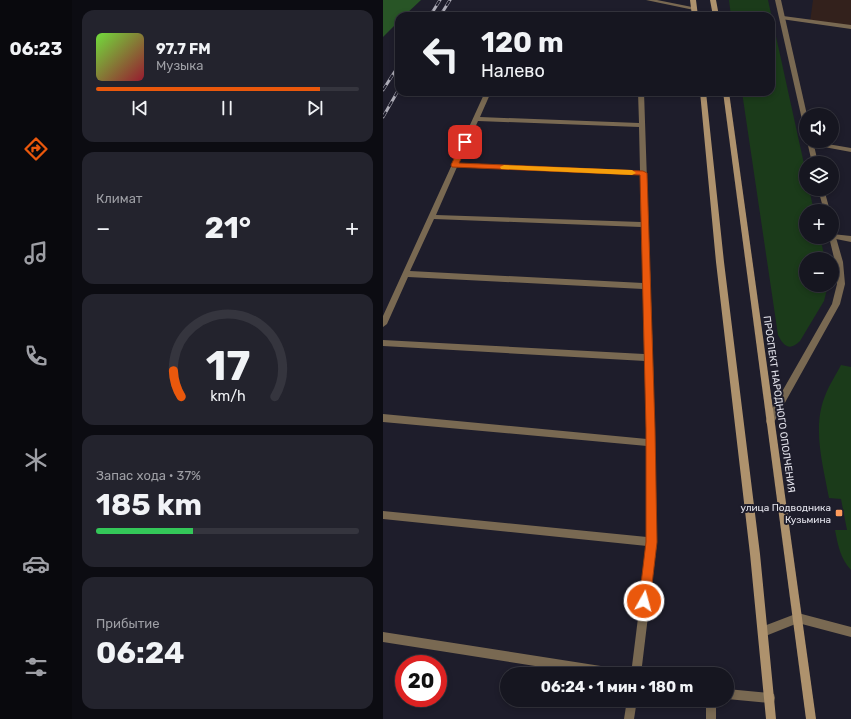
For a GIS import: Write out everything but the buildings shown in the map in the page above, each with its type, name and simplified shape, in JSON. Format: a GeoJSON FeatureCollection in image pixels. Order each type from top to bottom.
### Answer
{"type":"FeatureCollection","features":[{"type":"Feature","properties":{"kind":"main road"},"geometry":{"type":"LineString","coordinates":[[693,0],[694,12]]}},
{"type":"Feature","properties":{"kind":"main road"},"geometry":{"type":"LineString","coordinates":[[713,0],[714,12]]}},
{"type":"Feature","properties":{"kind":"main road"},"geometry":{"type":"LineString","coordinates":[[703,96],[763,632],[771,719]]}},
{"type":"Feature","properties":{"kind":"main road","name":"ПРОСПЕКТ НАРОДНОГО ОПОЛЧЕНИЯ"},"geometry":{"type":"LineString","coordinates":[[727,96],[811,719]]}},
{"type":"Feature","properties":{"kind":"street"},"geometry":{"type":"LineString","coordinates":[[649,0],[669,2],[694,8]]}},
{"type":"Feature","properties":{"kind":"street"},"geometry":{"type":"LineString","coordinates":[[778,0],[803,108]]}},
{"type":"Feature","properties":{"kind":"street"},"geometry":{"type":"LineString","coordinates":[[783,18],[851,27]]}},
{"type":"Feature","properties":{"kind":"street"},"geometry":{"type":"LineString","coordinates":[[383,324],[486,96]]}},
{"type":"Feature","properties":{"kind":"street"},"geometry":{"type":"LineString","coordinates":[[636,667],[652,542],[649,358],[641,96]]}},
{"type":"Feature","properties":{"kind":"street"},"geometry":{"type":"LineString","coordinates":[[475,120],[642,125]]}},
{"type":"Feature","properties":{"kind":"street"},"geometry":{"type":"LineString","coordinates":[[839,148],[851,150]]}},
{"type":"Feature","properties":{"kind":"street"},"geometry":{"type":"LineString","coordinates":[[455,165],[643,173]]}},
{"type":"Feature","properties":{"kind":"street"},"geometry":{"type":"LineString","coordinates":[[431,217],[645,225]]}},
{"type":"Feature","properties":{"kind":"street"},"geometry":{"type":"LineString","coordinates":[[839,236],[851,239]]}},
{"type":"Feature","properties":{"kind":"street"},"geometry":{"type":"LineString","coordinates":[[770,421],[837,304],[841,284],[834,244]]}},
{"type":"Feature","properties":{"kind":"street"},"geometry":{"type":"LineString","coordinates":[[405,274],[647,286]]}},
{"type":"Feature","properties":{"kind":"street"},"geometry":{"type":"LineString","coordinates":[[383,342],[649,358]]}},
{"type":"Feature","properties":{"kind":"street"},"geometry":{"type":"LineString","coordinates":[[383,418],[651,443]]}},
{"type":"Feature","properties":{"kind":"street"},"geometry":{"type":"LineString","coordinates":[[383,516],[652,542]]}},
{"type":"Feature","properties":{"kind":"street"},"geometry":{"type":"LineString","coordinates":[[763,632],[798,618],[851,632]]}},
{"type":"Feature","properties":{"kind":"street"},"geometry":{"type":"LineString","coordinates":[[383,637],[575,667]]}},
{"type":"Feature","properties":{"kind":"street"},"geometry":{"type":"LineString","coordinates":[[734,695],[770,698]]}},
{"type":"Feature","properties":{"kind":"street"},"geometry":{"type":"LineString","coordinates":[[629,719],[631,707]]}},
{"type":"Feature","properties":{"kind":"street"},"geometry":{"type":"LineString","coordinates":[[711,707],[711,719]]}},
{"type":"Feature","properties":{"kind":"shaded area"},"geometry":{"type":"Polygon","coordinates":[[[813,0],[851,0],[851,27],[810,22],[813,0]]]}},
{"type":"Feature","properties":{"kind":"green space"},"geometry":{"type":"Polygon","coordinates":[[[383,0],[421,0],[408,12],[395,12],[395,25],[383,37],[383,0]]]}},
{"type":"Feature","properties":{"kind":"green space"},"geometry":{"type":"Polygon","coordinates":[[[729,0],[768,0],[771,12],[730,12],[729,0]]]}},
{"type":"Feature","properties":{"kind":"green space"},"geometry":{"type":"Polygon","coordinates":[[[775,32],[799,141],[799,148],[801,148],[802,156],[799,156],[799,196],[811,196],[812,204],[799,204],[799,244],[822,244],[823,252],[799,252],[799,292],[826,292],[824,301],[800,341],[790,347],[785,345],[778,335],[743,96],[775,96],[775,32]]]}},
{"type":"Feature","properties":{"kind":"green space"},"geometry":{"type":"Polygon","coordinates":[[[841,365],[851,367],[851,570],[842,556],[837,541],[835,530],[847,530],[841,499],[829,498],[819,434],[821,408],[825,396],[841,365]]]}},
{"type":"Feature","properties":{"kind":"railway"},"geometry":{"type":"LineString","coordinates":[[432,12],[440,0]]}},
{"type":"Feature","properties":{"kind":"railway"},"geometry":{"type":"LineString","coordinates":[[442,12],[450,0]]}},
{"type":"Feature","properties":{"kind":"railway"},"geometry":{"type":"LineString","coordinates":[[383,90],[395,71]]}},
{"type":"Feature","properties":{"kind":"railway"},"geometry":{"type":"LineString","coordinates":[[383,117],[395,96]]}},
{"type":"Feature","properties":{"kind":"slow traffic"},"geometry":{"type":"LineString","coordinates":[[504,167],[632,173]]}},
{"type":"Feature","properties":{"kind":"place","name":"улица Подводника Кузьмина"},"geometry":{"type":"Point","coordinates":[839,513]}},
{"type":"Feature","properties":{"kind":"route"},"geometry":{"type":"LineString","coordinates":[[465,142],[455,165],[643,173],[651,429],[652,542],[644,601]]}}]}
